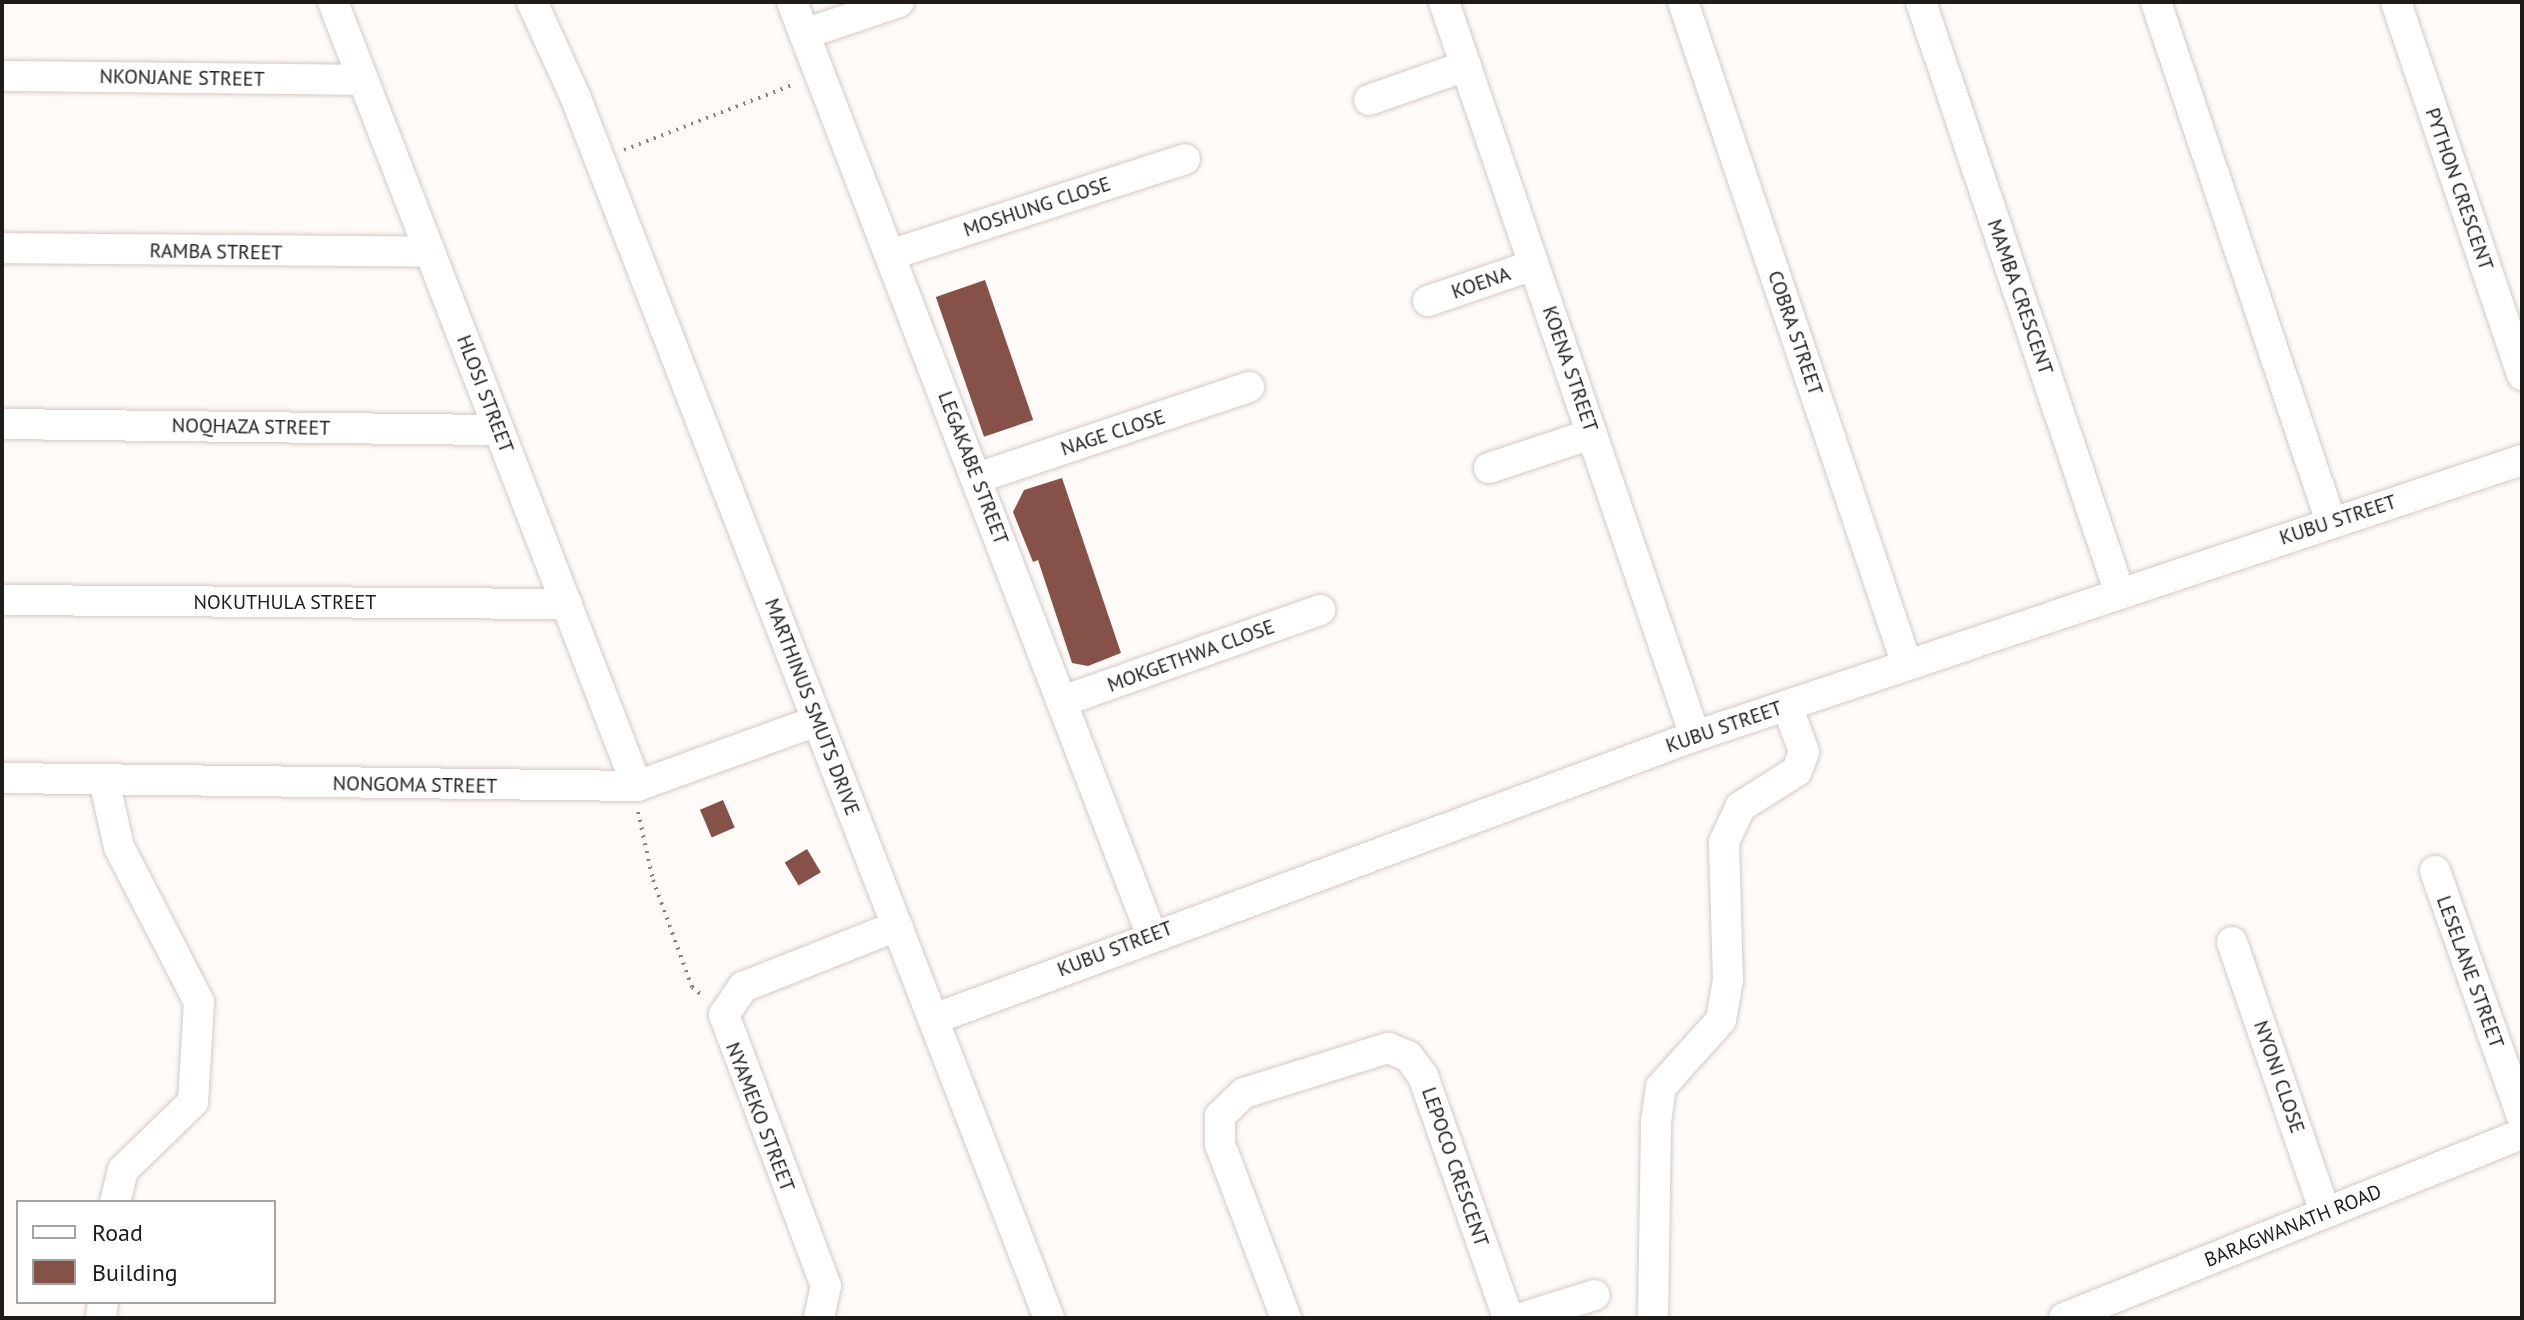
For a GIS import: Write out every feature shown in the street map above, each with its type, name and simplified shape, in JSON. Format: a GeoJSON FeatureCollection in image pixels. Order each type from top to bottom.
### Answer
{"type":"FeatureCollection","features":[{"type":"Feature","properties":{"kind":"street","name":"HLOSI STREET"},"geometry":{"type":"LineString","coordinates":[[333,2],[567,604],[634,786]]}},
{"type":"Feature","properties":{"kind":"street","name":"MARTHINUS SMUTS DRIVE"},"geometry":{"type":"LineString","coordinates":[[532,2],[575,96],[1049,1318]]}},
{"type":"Feature","properties":{"kind":"street","name":"MARTHINUS SMUTS DRIVE"},"geometry":{"type":"LineString","coordinates":[[548,2],[577,83],[575,96]]}},
{"type":"Feature","properties":{"kind":"street","name":"LEGAKABE STREET"},"geometry":{"type":"LineString","coordinates":[[792,2],[1151,934]]}},
{"type":"Feature","properties":{"kind":"street"},"geometry":{"type":"LineString","coordinates":[[804,34],[899,2]]}},
{"type":"Feature","properties":{"kind":"street","name":"KOENA STREET"},"geometry":{"type":"LineString","coordinates":[[1444,2],[1695,736]]}},
{"type":"Feature","properties":{"kind":"street","name":"COBRA STREET"},"geometry":{"type":"LineString","coordinates":[[1683,2],[1907,665]]}},
{"type":"Feature","properties":{"kind":"street","name":"MAMBA CRESCENT"},"geometry":{"type":"LineString","coordinates":[[1921,2],[2119,591]]}},
{"type":"Feature","properties":{"kind":"street"},"geometry":{"type":"LineString","coordinates":[[2156,2],[2331,522]]}},
{"type":"Feature","properties":{"kind":"street","name":"PYTHON CRESCENT"},"geometry":{"type":"LineString","coordinates":[[2396,2],[2522,375]]}},
{"type":"Feature","properties":{"kind":"street"},"geometry":{"type":"LineString","coordinates":[[1369,100],[1466,66]]}},
{"type":"Feature","properties":{"kind":"street","name":"NKONJANE STREET"},"geometry":{"type":"LineString","coordinates":[[2,76],[362,80]]}},
{"type":"Feature","properties":{"kind":"street","name":"MOSHUNG CLOSE"},"geometry":{"type":"LineString","coordinates":[[890,255],[1185,159]]}},
{"type":"Feature","properties":{"kind":"street","name":"RAMBA STREET"},"geometry":{"type":"LineString","coordinates":[[2,248],[430,252]]}},
{"type":"Feature","properties":{"kind":"street","name":"KOENA"},"geometry":{"type":"LineString","coordinates":[[1428,301],[1534,265]]}},
{"type":"Feature","properties":{"kind":"street","name":"NAGE CLOSE"},"geometry":{"type":"LineString","coordinates":[[977,478],[1249,387]]}},
{"type":"Feature","properties":{"kind":"street","name":"NOQHAZA STREET"},"geometry":{"type":"LineString","coordinates":[[2,424],[499,430]]}},
{"type":"Feature","properties":{"kind":"street"},"geometry":{"type":"LineString","coordinates":[[1489,468],[1592,434]]}},
{"type":"Feature","properties":{"kind":"street","name":"KUBU STREET"},"geometry":{"type":"LineString","coordinates":[[934,1019],[1151,934],[1695,736],[2119,591],[2522,460]]}},
{"type":"Feature","properties":{"kind":"street","name":"NOKUTHULA STREET"},"geometry":{"type":"LineString","coordinates":[[2,600],[567,604]]}},
{"type":"Feature","properties":{"kind":"street","name":"MOKGETHWA CLOSE"},"geometry":{"type":"LineString","coordinates":[[1063,701],[1320,610]]}},
{"type":"Feature","properties":{"kind":"street"},"geometry":{"type":"LineString","coordinates":[[1653,1318],[1656,1122],[1661,1087],[1721,1020],[1728,980],[1724,842],[1740,807],[1797,771],[1804,752],[1787,705]]}},
{"type":"Feature","properties":{"kind":"street","name":"NONGOMA STREET"},"geometry":{"type":"LineString","coordinates":[[2,778],[634,786],[817,721]]}},
{"type":"Feature","properties":{"kind":"street"},"geometry":{"type":"LineString","coordinates":[[104,780],[123,856],[199,1002],[193,1102],[123,1170],[116,1200]]}},
{"type":"Feature","properties":{"kind":"street","name":"LESELANE STREET"},"geometry":{"type":"LineString","coordinates":[[2435,871],[2522,1117]]}},
{"type":"Feature","properties":{"kind":"street","name":"NYAMEKO STREET"},"geometry":{"type":"LineString","coordinates":[[819,1318],[826,1286],[724,1015],[743,987],[897,926]]}},
{"type":"Feature","properties":{"kind":"street","name":"NYONI CLOSE"},"geometry":{"type":"LineString","coordinates":[[2232,942],[2325,1212]]}},
{"type":"Feature","properties":{"kind":"street","name":"LEPOCO CRESCENT"},"geometry":{"type":"LineString","coordinates":[[1286,1318],[1220,1144],[1220,1116],[1244,1093],[1388,1048],[1408,1056],[1423,1076],[1508,1318]]}},
{"type":"Feature","properties":{"kind":"street","name":"BARAGWANATH ROAD"},"geometry":{"type":"LineString","coordinates":[[2064,1318],[2522,1134]]}},
{"type":"Feature","properties":{"kind":"street"},"geometry":{"type":"LineString","coordinates":[[1521,1318],[1595,1295]]}},
{"type":"Feature","properties":{"kind":"path"},"geometry":{"type":"LineString","coordinates":[[599,160],[820,74]]}},
{"type":"Feature","properties":{"kind":"path"},"geometry":{"type":"LineString","coordinates":[[634,786],[653,880],[692,987],[724,1015]]}},
{"type":"Feature","properties":{"kind":"building"},"geometry":{"type":"Polygon","coordinates":[[[985,280],[1033,420],[984,437],[936,297],[985,280]]]}},
{"type":"Feature","properties":{"kind":"building"},"geometry":{"type":"Polygon","coordinates":[[[1062,478],[1121,653],[1088,666],[1072,663],[1038,560],[1033,562],[1013,512],[1024,490],[1062,478]]]}},
{"type":"Feature","properties":{"kind":"building"},"geometry":{"type":"Polygon","coordinates":[[[723,800],[735,828],[712,837],[700,810],[723,800]]]}},
{"type":"Feature","properties":{"kind":"building"},"geometry":{"type":"Polygon","coordinates":[[[807,849],[821,872],[799,886],[785,862],[807,849]]]}}]}
